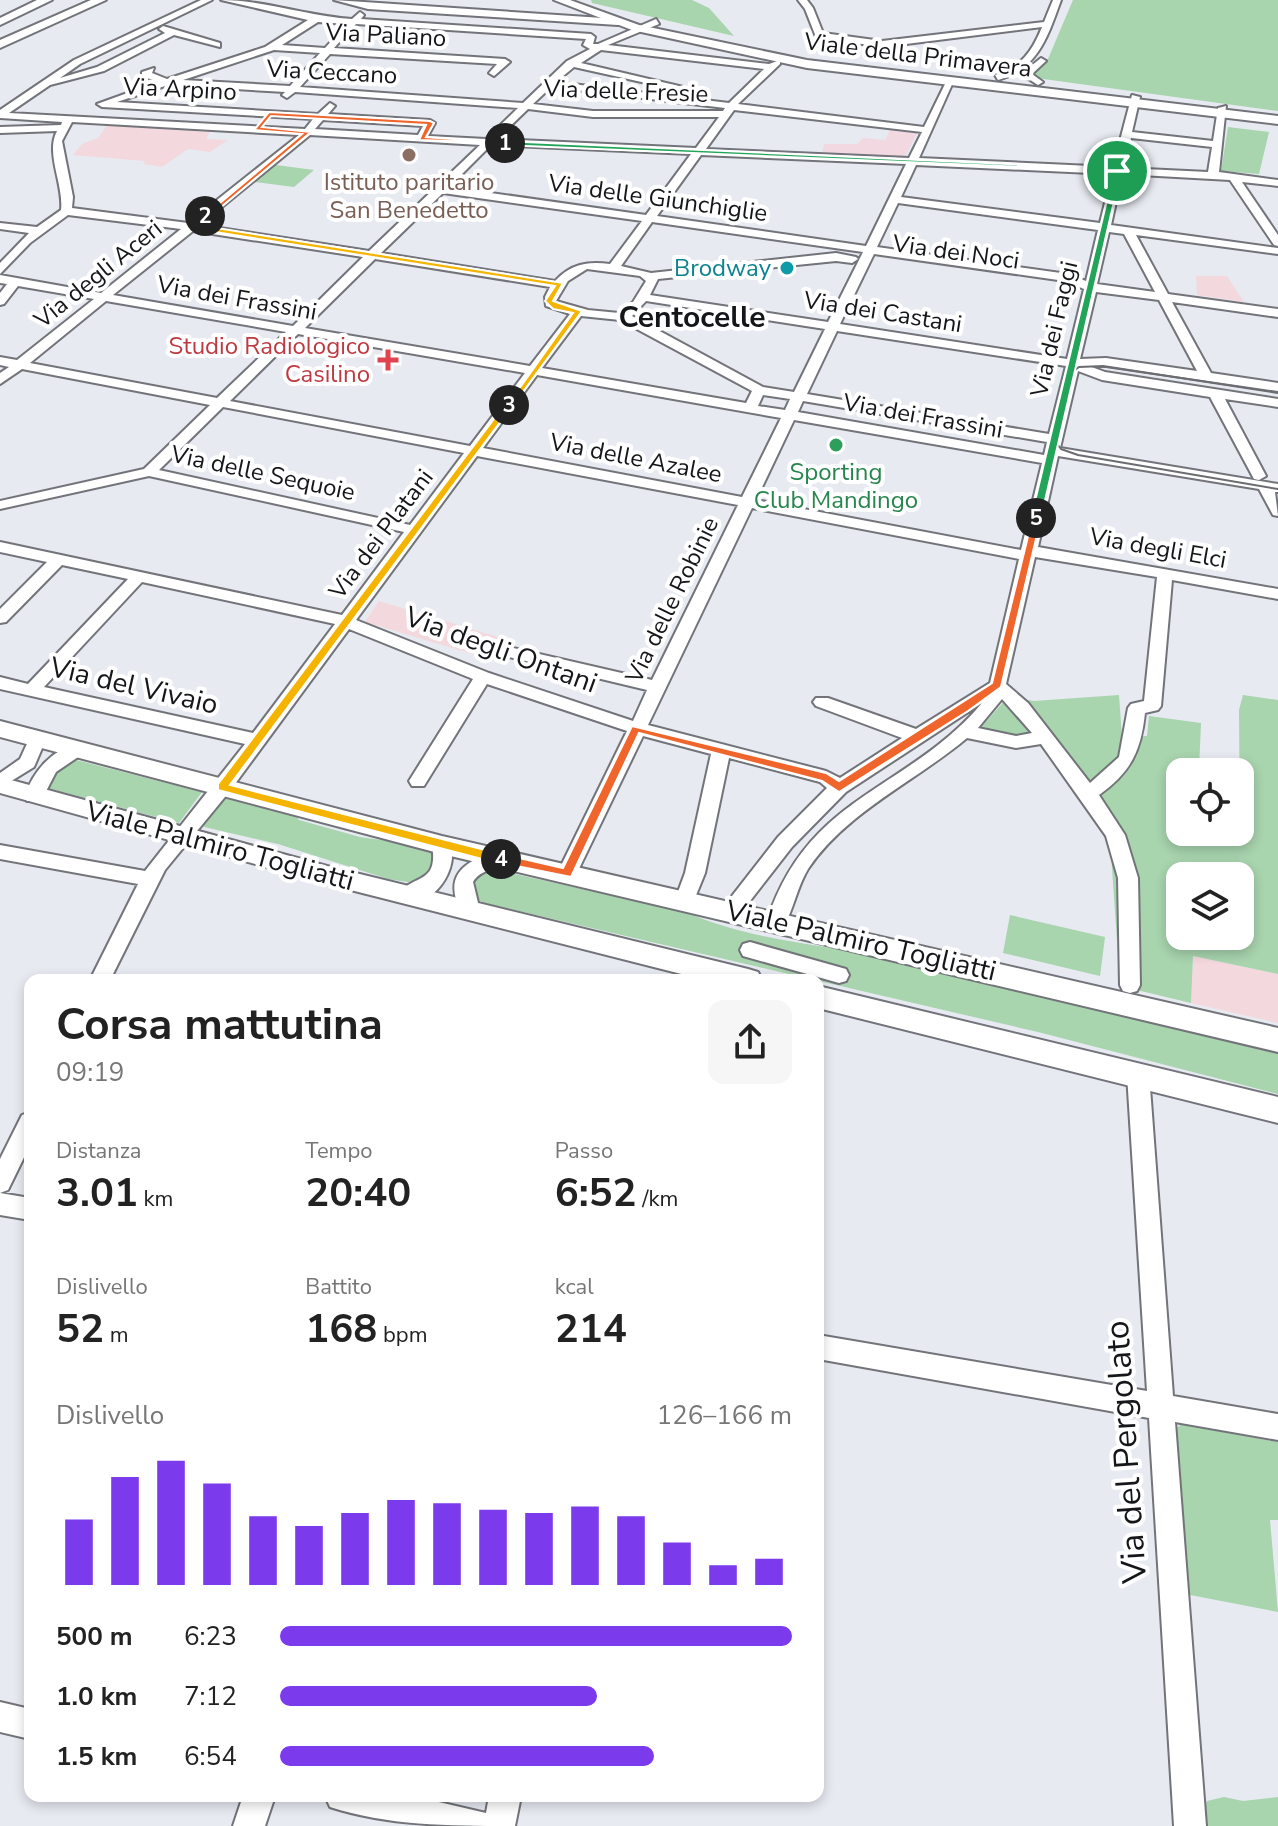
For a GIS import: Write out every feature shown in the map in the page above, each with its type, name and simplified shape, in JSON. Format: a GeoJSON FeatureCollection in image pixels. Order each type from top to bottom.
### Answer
{"type":"FeatureCollection","features":[{"type":"Feature","properties":{"kind":"main road"},"geometry":{"type":"LineString","coordinates":[[0,22],[46,0]]}},
{"type":"Feature","properties":{"kind":"main road"},"geometry":{"type":"LineString","coordinates":[[0,44],[100,0]]}},
{"type":"Feature","properties":{"kind":"main road","name":"Viale della Primavera"},"geometry":{"type":"LineString","coordinates":[[560,0],[636,28],[776,63],[951,82],[1073,91],[1278,118]]}},
{"type":"Feature","properties":{"kind":"main road","name":"Viale della Primavera"},"geometry":{"type":"LineString","coordinates":[[569,0],[813,55],[1038,82],[1073,91]]}},
{"type":"Feature","properties":{"kind":"main road","name":"Viale Palmiro Togliatti"},"geometry":{"type":"LineString","coordinates":[[0,729],[442,845],[732,910],[1278,1040]]}},
{"type":"Feature","properties":{"kind":"main road","name":"Viale Palmiro Togliatti"},"geometry":{"type":"LineString","coordinates":[[0,784],[181,836],[470,911],[675,971],[699,974]]}},
{"type":"Feature","properties":{"kind":"main road"},"geometry":{"type":"LineString","coordinates":[[824,998],[1278,1110]]}},
{"type":"Feature","properties":{"kind":"street"},"geometry":{"type":"LineString","coordinates":[[0,115],[49,87],[84,58],[208,0]]}},
{"type":"Feature","properties":{"kind":"street"},"geometry":{"type":"LineString","coordinates":[[225,0],[316,19],[591,37],[588,45],[596,47],[776,63]]}},
{"type":"Feature","properties":{"kind":"street"},"geometry":{"type":"LineString","coordinates":[[338,0],[368,6],[618,22]]}},
{"type":"Feature","properties":{"kind":"street"},"geometry":{"type":"LineString","coordinates":[[404,8],[412,0]]}},
{"type":"Feature","properties":{"kind":"street"},"geometry":{"type":"LineString","coordinates":[[802,0],[809,8],[819,35],[865,44],[1047,24]]}},
{"type":"Feature","properties":{"kind":"street"},"geometry":{"type":"LineString","coordinates":[[998,77],[1015,72],[1032,60],[1057,0]]}},
{"type":"Feature","properties":{"kind":"street"},"geometry":{"type":"LineString","coordinates":[[1038,82],[1029,79],[1026,72],[1047,53],[1068,0]]}},
{"type":"Feature","properties":{"kind":"street"},"geometry":{"type":"LineString","coordinates":[[257,129],[368,6]]}},
{"type":"Feature","properties":{"kind":"street"},"geometry":{"type":"LineString","coordinates":[[522,34],[536,24],[556,18]]}},
{"type":"Feature","properties":{"kind":"street"},"geometry":{"type":"LineString","coordinates":[[0,130],[51,130],[60,121],[102,104],[271,48],[316,19]]}},
{"type":"Feature","properties":{"kind":"street"},"geometry":{"type":"LineString","coordinates":[[0,505],[149,472],[570,63],[596,47],[656,22]]}},
{"type":"Feature","properties":{"kind":"street"},"geometry":{"type":"LineString","coordinates":[[157,27],[217,45]]}},
{"type":"Feature","properties":{"kind":"street"},"geometry":{"type":"LineString","coordinates":[[49,87],[94,75],[175,31]]}},
{"type":"Feature","properties":{"kind":"street","name":"Via Paliano"},"geometry":{"type":"LineString","coordinates":[[251,43],[271,48],[505,62],[494,73]]}},
{"type":"Feature","properties":{"kind":"street"},"geometry":{"type":"LineString","coordinates":[[570,63],[732,106]]}},
{"type":"Feature","properties":{"kind":"street"},"geometry":{"type":"LineString","coordinates":[[613,268],[732,106],[776,63]]}},
{"type":"Feature","properties":{"kind":"street"},"geometry":{"type":"LineString","coordinates":[[151,70],[145,74],[167,82]]}},
{"type":"Feature","properties":{"kind":"street","name":"Via Ceccano"},"geometry":{"type":"LineString","coordinates":[[167,82],[472,100],[525,107]]}},
{"type":"Feature","properties":{"kind":"street","name":"Via delle Robinie"},"geometry":{"type":"LineString","coordinates":[[567,874],[951,82]]}},
{"type":"Feature","properties":{"kind":"street"},"geometry":{"type":"LineString","coordinates":[[547,84],[928,130]]}},
{"type":"Feature","properties":{"kind":"street","name":"Via dei Faggi"},"geometry":{"type":"LineString","coordinates":[[777,921],[790,884],[817,847],[865,801],[963,731],[990,705],[1029,553],[1134,100]]}},
{"type":"Feature","properties":{"kind":"street","name":"Via Arpino"},"geometry":{"type":"LineString","coordinates":[[102,104],[430,123],[421,139]]}},
{"type":"Feature","properties":{"kind":"street"},"geometry":{"type":"LineString","coordinates":[[56,106],[60,121],[57,141],[68,197],[66,211]]}},
{"type":"Feature","properties":{"kind":"street","name":"Via degli Aceri"},"geometry":{"type":"LineString","coordinates":[[0,380],[308,132],[330,106]]}},
{"type":"Feature","properties":{"kind":"street","name":"Via delle Fresie"},"geometry":{"type":"LineString","coordinates":[[525,107],[593,114],[732,106]]}},
{"type":"Feature","properties":{"kind":"street"},"geometry":{"type":"LineString","coordinates":[[1213,175],[1223,111]]}},
{"type":"Feature","properties":{"kind":"street"},"geometry":{"type":"LineString","coordinates":[[0,115],[60,121],[421,139],[1213,175],[1278,183]]}},
{"type":"Feature","properties":{"kind":"street"},"geometry":{"type":"LineString","coordinates":[[22,131],[42,134],[57,141]]}},
{"type":"Feature","properties":{"kind":"street"},"geometry":{"type":"LineString","coordinates":[[1126,134],[1219,145]]}},
{"type":"Feature","properties":{"kind":"street"},"geometry":{"type":"LineString","coordinates":[[1234,178],[1278,243]]}},
{"type":"Feature","properties":{"kind":"street","name":"Via delle Giunchiglie"},"geometry":{"type":"LineString","coordinates":[[441,189],[649,219],[866,256]]}},
{"type":"Feature","properties":{"kind":"street"},"geometry":{"type":"LineString","coordinates":[[68,197],[92,212]]}},
{"type":"Feature","properties":{"kind":"street"},"geometry":{"type":"LineString","coordinates":[[894,199],[1278,251]]}},
{"type":"Feature","properties":{"kind":"street"},"geometry":{"type":"LineString","coordinates":[[0,270],[39,231],[66,211],[92,212],[560,285]]}},
{"type":"Feature","properties":{"kind":"street"},"geometry":{"type":"LineString","coordinates":[[0,226],[39,231]]}},
{"type":"Feature","properties":{"kind":"street"},"geometry":{"type":"LineString","coordinates":[[1128,231],[1206,376]]}},
{"type":"Feature","properties":{"kind":"street"},"geometry":{"type":"LineString","coordinates":[[652,276],[653,281],[630,312],[622,316],[556,307],[549,301],[579,267],[613,268],[652,276],[866,256]]}},
{"type":"Feature","properties":{"kind":"street","name":"Via dei Noci"},"geometry":{"type":"LineString","coordinates":[[866,256],[977,271],[1065,289],[1089,287],[1278,313]]}},
{"type":"Feature","properties":{"kind":"street"},"geometry":{"type":"LineString","coordinates":[[0,301],[6,283]]}},
{"type":"Feature","properties":{"kind":"street","name":"Via dei Frassini"},"geometry":{"type":"LineString","coordinates":[[6,283],[789,415],[1267,483]]}},
{"type":"Feature","properties":{"kind":"street","name":"Via dei Castani"},"geometry":{"type":"LineString","coordinates":[[641,297],[1071,363]]}},
{"type":"Feature","properties":{"kind":"street","name":"Via dei Platani"},"geometry":{"type":"LineString","coordinates":[[103,974],[150,879],[578,311]]}},
{"type":"Feature","properties":{"kind":"street","name":"Via dei Frassini"},"geometry":{"type":"LineString","coordinates":[[622,316],[759,390],[1052,450]]}},
{"type":"Feature","properties":{"kind":"street","name":"Via delle Azalee"},"geometry":{"type":"LineString","coordinates":[[0,361],[746,503],[1029,553]]}},
{"type":"Feature","properties":{"kind":"street"},"geometry":{"type":"LineString","coordinates":[[1071,363],[1102,361],[1278,387]]}},
{"type":"Feature","properties":{"kind":"street"},"geometry":{"type":"LineString","coordinates":[[1071,363],[1102,376],[1278,403]]}},
{"type":"Feature","properties":{"kind":"street"},"geometry":{"type":"LineString","coordinates":[[750,408],[759,390]]}},
{"type":"Feature","properties":{"kind":"street"},"geometry":{"type":"LineString","coordinates":[[1215,393],[1267,483],[1278,512]]}},
{"type":"Feature","properties":{"kind":"street","name":"Via delle Sequoie"},"geometry":{"type":"LineString","coordinates":[[149,472],[414,530]]}},
{"type":"Feature","properties":{"kind":"street","name":"Via degli Ontani"},"geometry":{"type":"LineString","coordinates":[[0,547],[344,621],[483,677],[636,728],[826,777],[839,787]]}},
{"type":"Feature","properties":{"kind":"street","name":"Via degli Elci"},"geometry":{"type":"LineString","coordinates":[[1029,553],[1278,594]]}},
{"type":"Feature","properties":{"kind":"street"},"geometry":{"type":"LineString","coordinates":[[0,618],[59,559]]}},
{"type":"Feature","properties":{"kind":"street"},"geometry":{"type":"LineString","coordinates":[[1088,793],[1124,766],[1133,748],[1137,708],[1152,706],[1165,573]]}},
{"type":"Feature","properties":{"kind":"street"},"geometry":{"type":"LineString","coordinates":[[32,690],[134,582]]}},
{"type":"Feature","properties":{"kind":"street"},"geometry":{"type":"LineString","coordinates":[[505,651],[657,687]]}},
{"type":"Feature","properties":{"kind":"street"},"geometry":{"type":"LineString","coordinates":[[418,781],[483,677]]}},
{"type":"Feature","properties":{"kind":"street","name":"Via del Vivaio"},"geometry":{"type":"LineString","coordinates":[[0,683],[256,740]]}},
{"type":"Feature","properties":{"kind":"street"},"geometry":{"type":"LineString","coordinates":[[732,910],[785,842],[839,787],[997,685],[1016,700],[1088,793],[1115,835],[1128,878],[1130,985]]}},
{"type":"Feature","properties":{"kind":"street"},"geometry":{"type":"LineString","coordinates":[[822,702],[916,736]]}},
{"type":"Feature","properties":{"kind":"street"},"geometry":{"type":"LineString","coordinates":[[963,731],[1016,742],[1044,737]]}},
{"type":"Feature","properties":{"kind":"street","name":"Viale Palmiro Togliatti"},"geometry":{"type":"LineString","coordinates":[[0,784],[28,763],[37,739]]}},
{"type":"Feature","properties":{"kind":"street"},"geometry":{"type":"LineString","coordinates":[[34,796],[40,779],[48,769],[78,749]]}},
{"type":"Feature","properties":{"kind":"street"},"geometry":{"type":"LineString","coordinates":[[685,900],[695,873],[721,751]]}},
{"type":"Feature","properties":{"kind":"street"},"geometry":{"type":"LineString","coordinates":[[888,753],[915,767]]}},
{"type":"Feature","properties":{"kind":"street"},"geometry":{"type":"LineString","coordinates":[[407,896],[436,880],[444,866],[442,845]]}},
{"type":"Feature","properties":{"kind":"street"},"geometry":{"type":"LineString","coordinates":[[0,852],[150,879]]}},
{"type":"Feature","properties":{"kind":"street"},"geometry":{"type":"LineString","coordinates":[[470,911],[463,895],[464,879],[472,868],[498,858]]}},
{"type":"Feature","properties":{"kind":"street"},"geometry":{"type":"LineString","coordinates":[[750,950],[839,975]]}},
{"type":"Feature","properties":{"kind":"street","name":"Via del Pergolato"},"geometry":{"type":"LineString","coordinates":[[1138,1074],[1158,1405],[1190,1826]]}},
{"type":"Feature","properties":{"kind":"street"},"geometry":{"type":"LineString","coordinates":[[0,1183],[24,1134]]}},
{"type":"Feature","properties":{"kind":"street"},"geometry":{"type":"LineString","coordinates":[[0,1204],[24,1208]]}},
{"type":"Feature","properties":{"kind":"street"},"geometry":{"type":"LineString","coordinates":[[824,1348],[1278,1427]]}},
{"type":"Feature","properties":{"kind":"street"},"geometry":{"type":"LineString","coordinates":[[0,1717],[24,1723]]}},
{"type":"Feature","properties":{"kind":"street"},"geometry":{"type":"LineString","coordinates":[[249,1826],[257,1802]]}},
{"type":"Feature","properties":{"kind":"street"},"geometry":{"type":"LineString","coordinates":[[368,1802],[478,1826]]}},
{"type":"Feature","properties":{"kind":"street"},"geometry":{"type":"LineString","coordinates":[[499,1826],[504,1802]]}},
{"type":"Feature","properties":{"kind":"shaded area"},"geometry":{"type":"Polygon","coordinates":[[[108,124],[211,130],[206,139],[228,140],[210,152],[188,149],[162,167],[144,164],[145,161],[73,155],[82,144],[98,138],[108,124]]]}},
{"type":"Feature","properties":{"kind":"shaded area"},"geometry":{"type":"Polygon","coordinates":[[[891,128],[918,131],[905,157],[822,155],[824,144],[857,144],[863,138],[885,140],[891,128]]]}},
{"type":"Feature","properties":{"kind":"shaded area"},"geometry":{"type":"Polygon","coordinates":[[[1196,276],[1227,276],[1244,302],[1197,295],[1196,276]]]}},
{"type":"Feature","properties":{"kind":"shaded area"},"geometry":{"type":"Polygon","coordinates":[[[379,601],[508,640],[496,661],[365,622],[379,601]]]}},
{"type":"Feature","properties":{"kind":"shaded area"},"geometry":{"type":"Polygon","coordinates":[[[1193,956],[1278,974],[1278,1023],[1191,1003],[1193,956]]]}},
{"type":"Feature","properties":{"kind":"green space"},"geometry":{"type":"Polygon","coordinates":[[[591,0],[692,0],[709,8],[734,36],[592,3],[591,0]]]}},
{"type":"Feature","properties":{"kind":"green space"},"geometry":{"type":"Polygon","coordinates":[[[1073,0],[1278,0],[1278,111],[1036,78],[1031,73],[1048,59],[1073,0]]]}},
{"type":"Feature","properties":{"kind":"green space"},"geometry":{"type":"Polygon","coordinates":[[[1228,127],[1269,132],[1259,174],[1221,171],[1228,127]]]}},
{"type":"Feature","properties":{"kind":"green space"},"geometry":{"type":"Polygon","coordinates":[[[276,165],[314,170],[294,187],[255,182],[276,165]]]}},
{"type":"Feature","properties":{"kind":"green space"},"geometry":{"type":"Polygon","coordinates":[[[1119,695],[1122,737],[1147,736],[1149,716],[1201,723],[1200,758],[1166,758],[1166,846],[1254,846],[1254,758],[1239,758],[1239,710],[1243,695],[1278,700],[1278,974],[1193,956],[1191,1003],[1120,986],[1110,838],[1037,742],[985,730],[982,726],[1008,697],[1034,701],[1119,695]]]}},
{"type":"Feature","properties":{"kind":"green space"},"geometry":{"type":"Polygon","coordinates":[[[72,759],[202,792],[179,823],[48,788],[49,781],[72,759]]]}},
{"type":"Feature","properties":{"kind":"green space"},"geometry":{"type":"Polygon","coordinates":[[[220,797],[295,815],[299,820],[360,837],[409,844],[431,852],[435,865],[427,877],[414,883],[388,879],[278,844],[200,826],[220,797]]]}},
{"type":"Feature","properties":{"kind":"green space"},"geometry":{"type":"Polygon","coordinates":[[[488,868],[686,912],[759,935],[936,968],[1278,1051],[1278,1094],[1038,1032],[824,982],[824,974],[789,974],[484,903],[472,896],[470,878],[488,868]]]}},
{"type":"Feature","properties":{"kind":"green space"},"geometry":{"type":"Polygon","coordinates":[[[1010,915],[1105,937],[1100,976],[1003,953],[1010,915]]]}},
{"type":"Feature","properties":{"kind":"green space"},"geometry":{"type":"Polygon","coordinates":[[[1182,1424],[1278,1442],[1278,1520],[1270,1520],[1278,1612],[1185,1594],[1175,1429],[1182,1424]]]}},
{"type":"Feature","properties":{"kind":"green space"},"geometry":{"type":"Polygon","coordinates":[[[1224,1797],[1243,1801],[1278,1797],[1278,1826],[1205,1826],[1203,1810],[1207,1801],[1224,1797]]]}},
{"type":"Feature","properties":{"kind":"tram line"},"geometry":{"type":"LineString","coordinates":[[1278,393],[1103,366],[1079,367],[1067,376],[1054,440],[1061,449],[1078,455],[1278,489]]}},
{"type":"Feature","properties":{"kind":"place","name":"Istituto paritario San Benedetto"},"geometry":{"type":"Point","coordinates":[409,155]}},
{"type":"Feature","properties":{"kind":"place","name":"Brodway"},"geometry":{"type":"Point","coordinates":[787,268]}},
{"type":"Feature","properties":{"kind":"place","name":"Studio Radiologico Casilino"},"geometry":{"type":"Point","coordinates":[388,360]}},
{"type":"Feature","properties":{"kind":"place","name":"Sporting Club Mandingo"},"geometry":{"type":"Point","coordinates":[836,445]}},
{"type":"Feature","properties":{"kind":"district","name":"Centocelle"},"geometry":{"type":"Point","coordinates":[692,317]}},
{"type":"Feature","properties":{"kind":"route"},"geometry":{"type":"LineString","coordinates":[[269,114],[430,123],[421,139],[1117,171],[997,685],[974,702],[888,753],[839,787],[826,777],[636,728],[567,874],[442,845],[222,787],[578,311],[556,307],[549,301],[560,285],[192,227],[308,132],[257,129],[269,114]]}}]}
